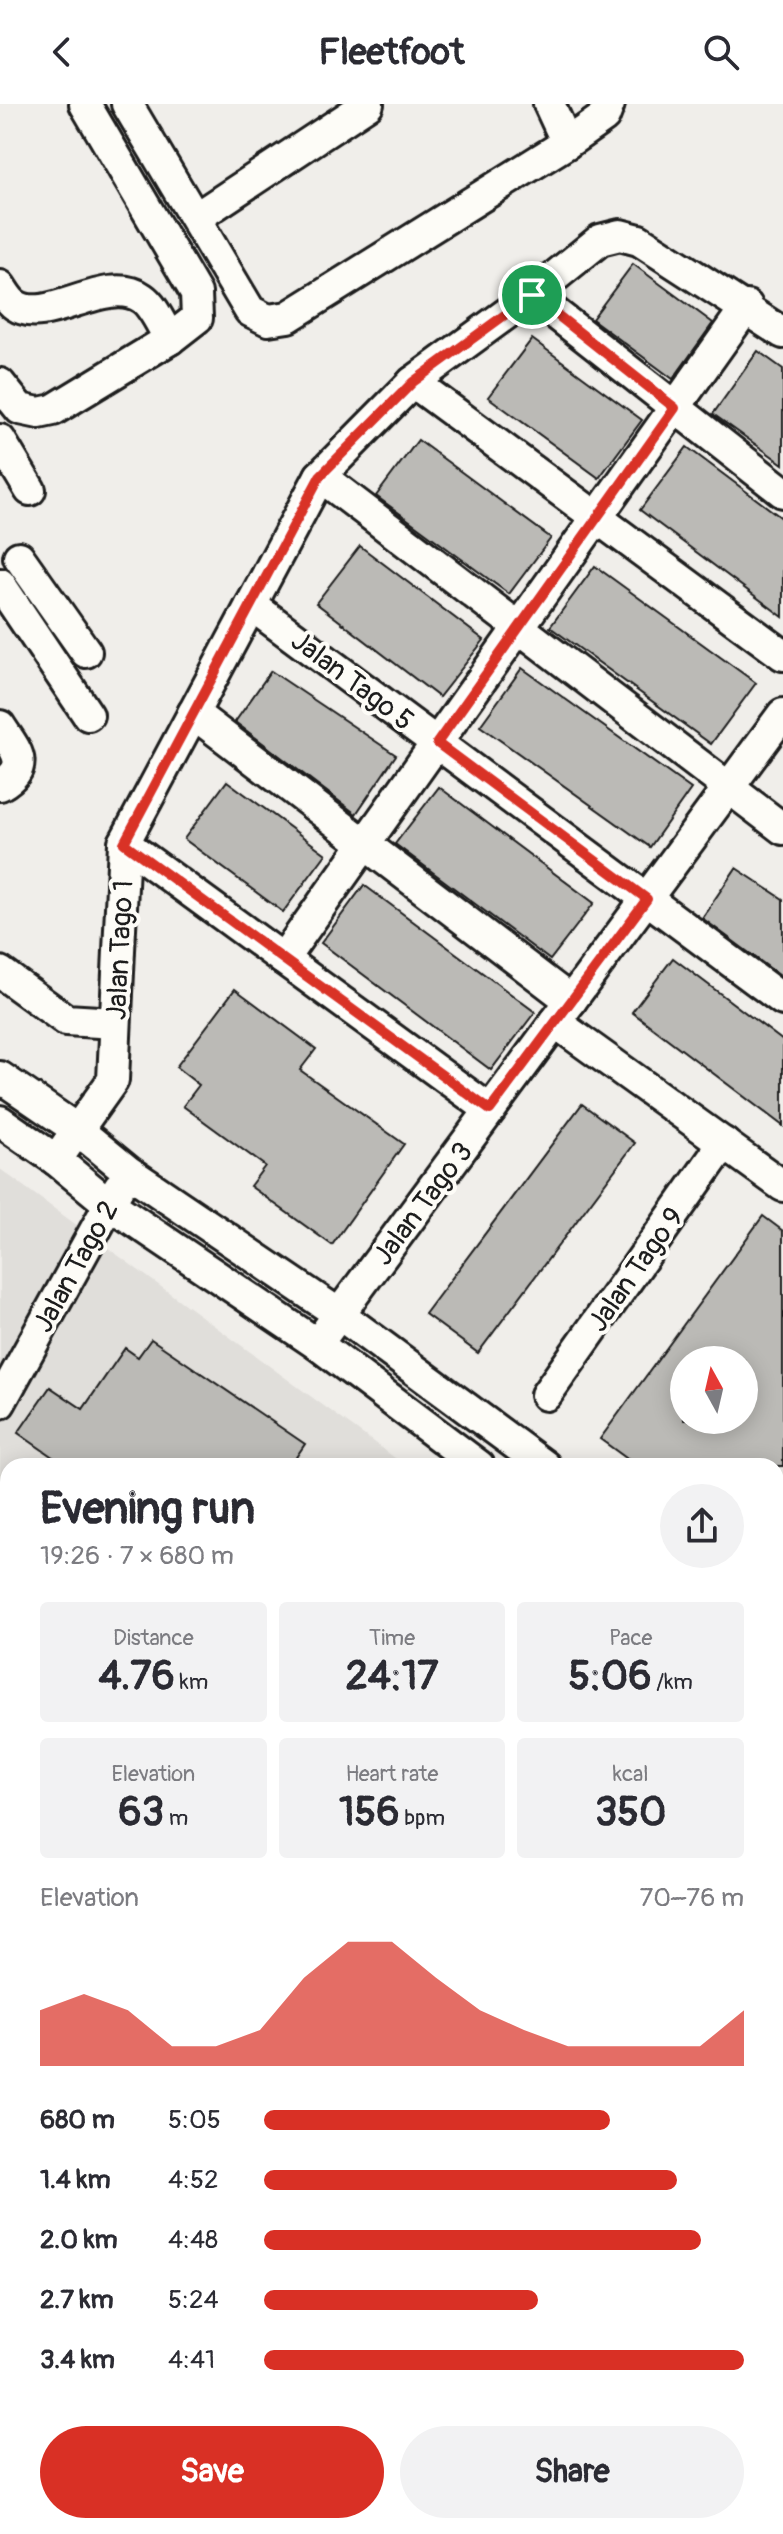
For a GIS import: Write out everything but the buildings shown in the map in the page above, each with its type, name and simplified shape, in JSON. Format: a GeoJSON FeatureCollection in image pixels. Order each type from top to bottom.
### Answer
{"type":"FeatureCollection","features":[{"type":"Feature","properties":{"kind":"street"},"geometry":{"type":"LineString","coordinates":[[0,384],[20,409],[39,413],[53,410],[170,339],[197,318],[196,293],[85,104]]}},
{"type":"Feature","properties":{"kind":"street"},"geometry":{"type":"LineString","coordinates":[[127,104],[197,217],[250,311],[268,320],[288,317],[567,143],[604,117],[609,104]]}},
{"type":"Feature","properties":{"kind":"street"},"geometry":{"type":"LineString","coordinates":[[197,217],[368,104]]}},
{"type":"Feature","properties":{"kind":"street"},"geometry":{"type":"LineString","coordinates":[[549,104],[567,143]]}},
{"type":"Feature","properties":{"kind":"street","name":"Jalan Tago 1"},"geometry":{"type":"LineString","coordinates":[[56,1160],[113,1080],[124,843],[320,476],[413,382],[532,295],[600,240],[620,235],[639,240],[747,306]]}},
{"type":"Feature","properties":{"kind":"street"},"geometry":{"type":"LineString","coordinates":[[0,286],[13,304],[27,311],[109,293],[131,292],[145,299],[170,339]]}},
{"type":"Feature","properties":{"kind":"street"},"geometry":{"type":"LineString","coordinates":[[532,295],[783,492]]}},
{"type":"Feature","properties":{"kind":"street"},"geometry":{"type":"LineString","coordinates":[[283,959],[747,306],[783,333]]}},
{"type":"Feature","properties":{"kind":"street"},"geometry":{"type":"LineString","coordinates":[[413,382],[783,655]]}},
{"type":"Feature","properties":{"kind":"street"},"geometry":{"type":"LineString","coordinates":[[0,440],[30,490]]}},
{"type":"Feature","properties":{"kind":"street"},"geometry":{"type":"LineString","coordinates":[[320,476],[783,829]]}},
{"type":"Feature","properties":{"kind":"street"},"geometry":{"type":"LineString","coordinates":[[19,557],[86,652]]}},
{"type":"Feature","properties":{"kind":"street"},"geometry":{"type":"LineString","coordinates":[[0,584],[88,715]]}},
{"type":"Feature","properties":{"kind":"street","name":"Jalan Tago 5"},"geometry":{"type":"LineString","coordinates":[[251,605],[783,1000]]}},
{"type":"Feature","properties":{"kind":"street"},"geometry":{"type":"LineString","coordinates":[[193,713],[365,844],[724,1143],[783,1186]]}},
{"type":"Feature","properties":{"kind":"street","name":"Jalan Tago 3"},"geometry":{"type":"LineString","coordinates":[[317,1344],[783,714]]}},
{"type":"Feature","properties":{"kind":"street"},"geometry":{"type":"LineString","coordinates":[[0,726],[19,756],[19,767],[11,779],[0,785]]}},
{"type":"Feature","properties":{"kind":"street"},"geometry":{"type":"LineString","coordinates":[[124,843],[490,1110]]}},
{"type":"Feature","properties":{"kind":"street"},"geometry":{"type":"LineString","coordinates":[[0,972],[66,1020],[115,1023]]}},
{"type":"Feature","properties":{"kind":"street"},"geometry":{"type":"LineString","coordinates":[[0,1077],[79,1131],[129,1172],[339,1314],[534,1458]]}},
{"type":"Feature","properties":{"kind":"street"},"geometry":{"type":"LineString","coordinates":[[0,1121],[56,1160],[108,1203],[317,1344],[468,1458]]}},
{"type":"Feature","properties":{"kind":"street","name":"Jalan Tago 9"},"geometry":{"type":"LineString","coordinates":[[546,1395],[724,1143]]}},
{"type":"Feature","properties":{"kind":"street","name":"Jalan Tago 2"},"geometry":{"type":"LineString","coordinates":[[0,1403],[108,1203],[129,1172]]}},
{"type":"Feature","properties":{"kind":"shaded area"},"geometry":{"type":"Polygon","coordinates":[[[0,1169],[395,1458],[0,1458],[0,1169]]]}},
{"type":"Feature","properties":{"kind":"route"},"geometry":{"type":"LineString","coordinates":[[532,295],[675,408],[437,743],[647,899],[490,1110],[124,843],[320,476],[413,382],[532,295]]}}]}
